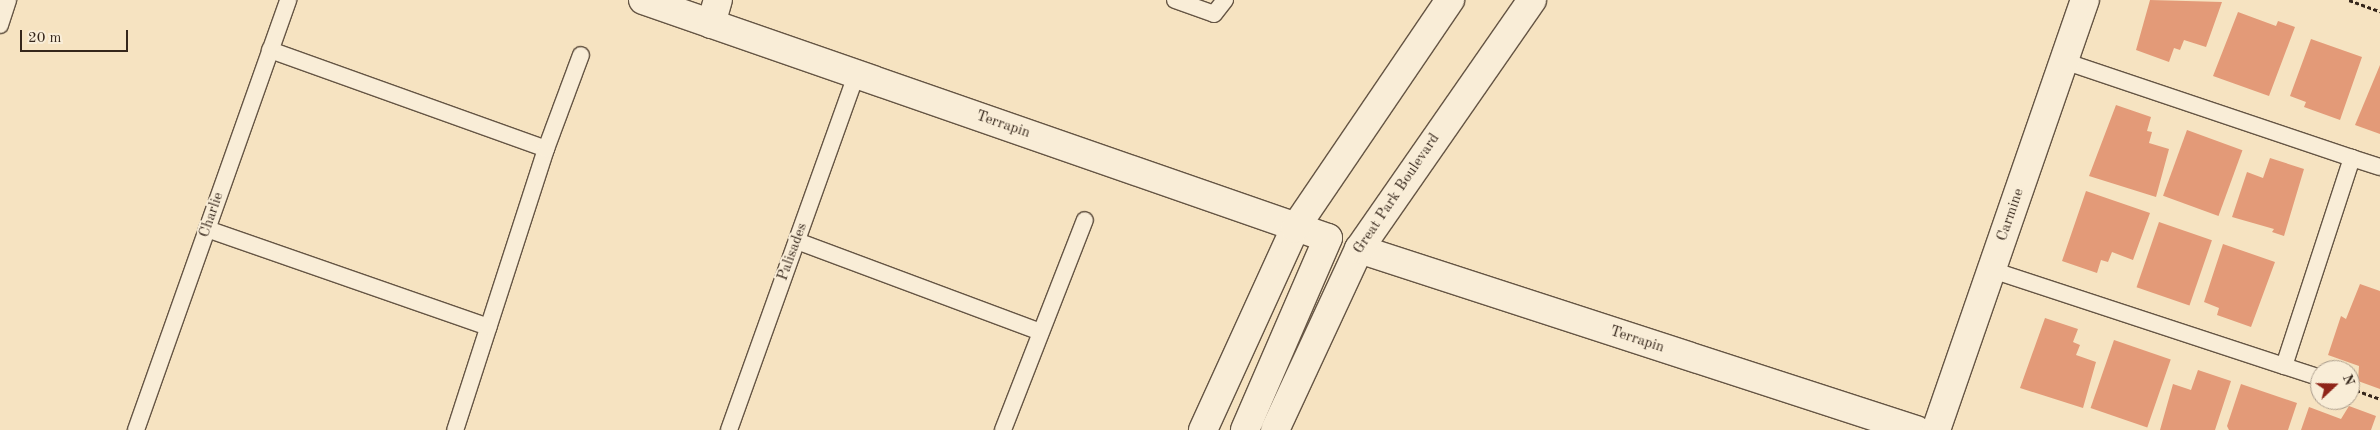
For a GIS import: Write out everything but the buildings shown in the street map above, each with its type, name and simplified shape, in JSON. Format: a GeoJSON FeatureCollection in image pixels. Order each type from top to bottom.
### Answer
{"type":"FeatureCollection","features":[{"type":"Feature","properties":{"kind":"street","name":"Terrapin"},"geometry":{"type":"LineString","coordinates":[[644,0],[715,12],[858,74],[1328,238],[1245,430]]}},
{"type":"Feature","properties":{"kind":"street"},"geometry":{"type":"LineString","coordinates":[[1203,430],[1295,228],[1450,0]]}},
{"type":"Feature","properties":{"kind":"street","name":"Great Park Boulevard"},"geometry":{"type":"LineString","coordinates":[[1274,430],[1359,249],[1532,0]]}},
{"type":"Feature","properties":{"kind":"street","name":"Carmine"},"geometry":{"type":"LineString","coordinates":[[1936,430],[2085,0]]}},
{"type":"Feature","properties":{"kind":"street","name":"Terrapin"},"geometry":{"type":"LineString","coordinates":[[1359,249],[1916,430]]}},
{"type":"Feature","properties":{"kind":"lane"},"geometry":{"type":"LineString","coordinates":[[0,25],[8,0]]}},
{"type":"Feature","properties":{"kind":"lane","name":"Charlie"},"geometry":{"type":"LineString","coordinates":[[136,430],[288,0]]}},
{"type":"Feature","properties":{"kind":"lane"},"geometry":{"type":"LineString","coordinates":[[1174,0],[1214,14],[1224,0]]}},
{"type":"Feature","properties":{"kind":"lane"},"geometry":{"type":"LineString","coordinates":[[270,50],[546,149]]}},
{"type":"Feature","properties":{"kind":"lane"},"geometry":{"type":"LineString","coordinates":[[455,430],[546,149],[581,55]]}},
{"type":"Feature","properties":{"kind":"lane"},"geometry":{"type":"LineString","coordinates":[[2064,61],[2380,167]]}},
{"type":"Feature","properties":{"kind":"lane","name":"Palisades"},"geometry":{"type":"LineString","coordinates":[[729,430],[858,74]]}},
{"type":"Feature","properties":{"kind":"lane"},"geometry":{"type":"LineString","coordinates":[[2284,366],[2352,158]]}},
{"type":"Feature","properties":{"kind":"lane"},"geometry":{"type":"LineString","coordinates":[[1003,430],[1085,220]]}},
{"type":"Feature","properties":{"kind":"lane"},"geometry":{"type":"LineString","coordinates":[[207,229],[488,327]]}},
{"type":"Feature","properties":{"kind":"lane"},"geometry":{"type":"LineString","coordinates":[[797,241],[1041,332]]}},
{"type":"Feature","properties":{"kind":"lane"},"geometry":{"type":"LineString","coordinates":[[1992,270],[2310,375]]}},
{"type":"Feature","properties":{"kind":"path"},"geometry":{"type":"LineString","coordinates":[[2349,0],[2380,11]]}},
{"type":"Feature","properties":{"kind":"path"},"geometry":{"type":"LineString","coordinates":[[2360,391],[2380,398]]}}]}
